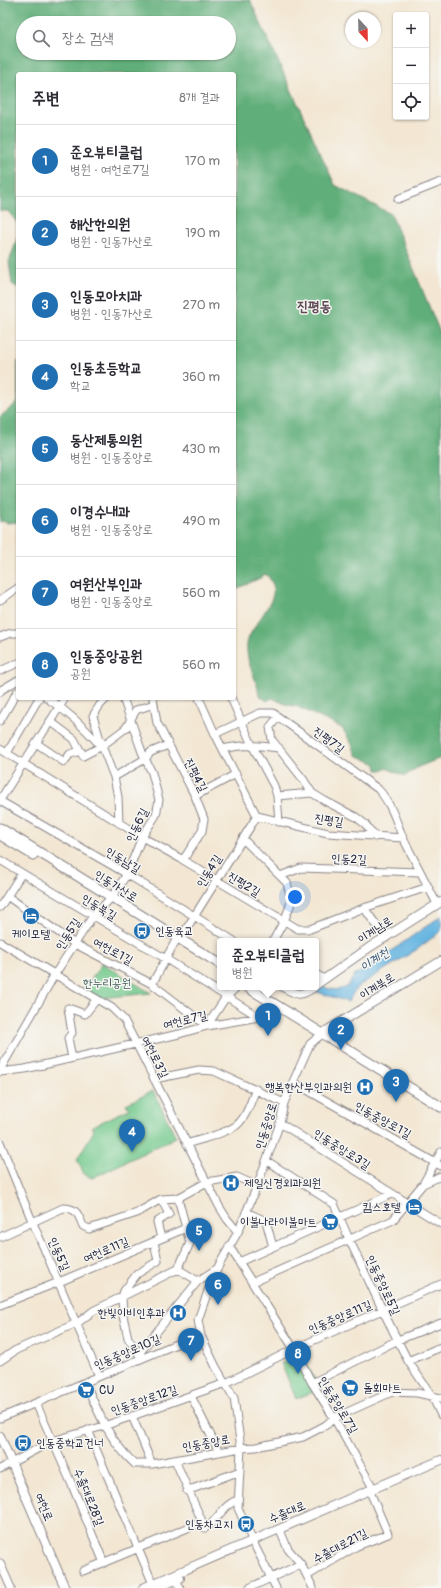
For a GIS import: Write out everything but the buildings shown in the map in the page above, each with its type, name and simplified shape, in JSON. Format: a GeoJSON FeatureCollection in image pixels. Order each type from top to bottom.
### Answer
{"type":"FeatureCollection","features":[{"type":"Feature","properties":{"kind":"main road","name":"인동가산로"},"geometry":{"type":"LineString","coordinates":[[0,828],[110,899]]}},
{"type":"Feature","properties":{"kind":"main road","name":"인동가산로"},"geometry":{"type":"LineString","coordinates":[[0,835],[217,962]]}},
{"type":"Feature","properties":{"kind":"main road","name":"인동가산로"},"geometry":{"type":"LineString","coordinates":[[177,940],[217,968]]}},
{"type":"Feature","properties":{"kind":"main road"},"geometry":{"type":"LineString","coordinates":[[252,990],[441,1102]]}},
{"type":"Feature","properties":{"kind":"main road"},"geometry":{"type":"LineString","coordinates":[[262,990],[324,1032],[441,1107]]}},
{"type":"Feature","properties":{"kind":"street"},"geometry":{"type":"LineString","coordinates":[[398,199],[441,182]]}},
{"type":"Feature","properties":{"kind":"street"},"geometry":{"type":"LineString","coordinates":[[0,600],[16,589]]}},
{"type":"Feature","properties":{"kind":"street"},"geometry":{"type":"LineString","coordinates":[[0,637],[16,632]]}},
{"type":"Feature","properties":{"kind":"street"},"geometry":{"type":"LineString","coordinates":[[0,671],[16,664]]}},
{"type":"Feature","properties":{"kind":"street"},"geometry":{"type":"LineString","coordinates":[[0,691],[16,681]]}},
{"type":"Feature","properties":{"kind":"street"},"geometry":{"type":"LineString","coordinates":[[0,721],[16,694]]}},
{"type":"Feature","properties":{"kind":"street","name":"진평2길"},"geometry":{"type":"LineString","coordinates":[[39,700],[3,751],[142,837],[298,929],[310,929],[364,908],[428,886]]}},
{"type":"Feature","properties":{"kind":"street"},"geometry":{"type":"LineString","coordinates":[[50,700],[87,730],[102,746]]}},
{"type":"Feature","properties":{"kind":"street"},"geometry":{"type":"LineString","coordinates":[[0,800],[64,700]]}},
{"type":"Feature","properties":{"kind":"street"},"geometry":{"type":"LineString","coordinates":[[105,700],[93,716],[102,746],[114,777],[118,797],[119,823]]}},
{"type":"Feature","properties":{"kind":"street","name":"인동6길"},"geometry":{"type":"LineString","coordinates":[[110,899],[127,874],[142,837],[156,815],[158,800],[152,773],[145,759],[124,700]]}},
{"type":"Feature","properties":{"kind":"street"},"geometry":{"type":"LineString","coordinates":[[202,700],[214,734],[257,816]]}},
{"type":"Feature","properties":{"kind":"street"},"geometry":{"type":"LineString","coordinates":[[232,700],[252,745],[272,782],[277,796],[279,822]]}},
{"type":"Feature","properties":{"kind":"street"},"geometry":{"type":"LineString","coordinates":[[36,742],[64,762],[70,754],[82,754],[102,746],[126,728],[136,710],[153,701]]}},
{"type":"Feature","properties":{"kind":"street","name":"진평4길"},"geometry":{"type":"LineString","coordinates":[[153,701],[157,723],[195,796],[204,819],[202,831],[183,860]]}},
{"type":"Feature","properties":{"kind":"street","name":"진평7길"},"geometry":{"type":"LineString","coordinates":[[214,734],[265,712],[273,714],[378,789],[384,796],[403,838]]}},
{"type":"Feature","properties":{"kind":"street","name":"진평길"},"geometry":{"type":"LineString","coordinates":[[278,717],[270,727],[269,731],[272,740],[312,793],[356,817],[365,824],[375,837]]}},
{"type":"Feature","properties":{"kind":"street"},"geometry":{"type":"LineString","coordinates":[[50,721],[74,739],[82,754]]}},
{"type":"Feature","properties":{"kind":"street"},"geometry":{"type":"LineString","coordinates":[[114,777],[145,759],[151,752],[168,745]]}},
{"type":"Feature","properties":{"kind":"street"},"geometry":{"type":"LineString","coordinates":[[223,749],[237,745],[278,748]]}},
{"type":"Feature","properties":{"kind":"street"},"geometry":{"type":"LineString","coordinates":[[195,796],[236,774]]}},
{"type":"Feature","properties":{"kind":"street","name":"진평길"},"geometry":{"type":"LineString","coordinates":[[277,796],[312,793]]}},
{"type":"Feature","properties":{"kind":"street","name":"인동남길"},"geometry":{"type":"LineString","coordinates":[[0,800],[127,874],[229,938]]}},
{"type":"Feature","properties":{"kind":"street","name":"진평길"},"geometry":{"type":"LineString","coordinates":[[257,816],[328,833],[403,838]]}},
{"type":"Feature","properties":{"kind":"street","name":"인동4길"},"geometry":{"type":"LineString","coordinates":[[166,959],[257,816]]}},
{"type":"Feature","properties":{"kind":"street"},"geometry":{"type":"LineString","coordinates":[[403,838],[420,872],[439,903]]}},
{"type":"Feature","properties":{"kind":"street"},"geometry":{"type":"LineString","coordinates":[[243,839],[287,883],[291,899],[284,921],[275,938]]}},
{"type":"Feature","properties":{"kind":"street","name":"인동북길"},"geometry":{"type":"LineString","coordinates":[[0,860],[166,959],[259,1017]]}},
{"type":"Feature","properties":{"kind":"street","name":"인동2길"},"geometry":{"type":"LineString","coordinates":[[280,876],[301,868],[420,872]]}},
{"type":"Feature","properties":{"kind":"street"},"geometry":{"type":"LineString","coordinates":[[0,908],[22,873]]}},
{"type":"Feature","properties":{"kind":"street","name":"여헌로1길"},"geometry":{"type":"LineString","coordinates":[[7,896],[75,944],[152,984],[207,1026]]}},
{"type":"Feature","properties":{"kind":"street","name":"인동5길"},"geometry":{"type":"LineString","coordinates":[[0,1071],[75,944],[93,916],[110,899]]}},
{"type":"Feature","properties":{"kind":"street","name":"이계남로"},"geometry":{"type":"LineString","coordinates":[[319,983],[439,903]]}},
{"type":"Feature","properties":{"kind":"street"},"geometry":{"type":"LineString","coordinates":[[364,908],[386,938]]}},
{"type":"Feature","properties":{"kind":"street","name":"여헌로3길"},"geometry":{"type":"LineString","coordinates":[[0,942],[56,974],[96,1000],[112,1008],[124,1020],[227,1220],[238,1232]]}},
{"type":"Feature","properties":{"kind":"street"},"geometry":{"type":"LineString","coordinates":[[152,984],[166,959]]}},
{"type":"Feature","properties":{"kind":"street","name":"이계북로"},"geometry":{"type":"LineString","coordinates":[[324,1032],[441,961]]}},
{"type":"Feature","properties":{"kind":"street"},"geometry":{"type":"LineString","coordinates":[[319,976],[324,979]]}},
{"type":"Feature","properties":{"kind":"street"},"geometry":{"type":"LineString","coordinates":[[207,1026],[226,997],[234,990]]}},
{"type":"Feature","properties":{"kind":"street","name":"이계남로"},"geometry":{"type":"LineString","coordinates":[[289,990],[298,994],[304,994],[310,990]]}},
{"type":"Feature","properties":{"kind":"street"},"geometry":{"type":"LineString","coordinates":[[72,1058],[68,1038],[72,1033],[68,1008],[85,1014],[96,1000]]}},
{"type":"Feature","properties":{"kind":"street","name":"여헌로7길"},"geometry":{"type":"LineString","coordinates":[[0,1071],[25,1069],[179,1034],[207,1026],[259,1017],[274,1011],[278,1006]]}},
{"type":"Feature","properties":{"kind":"street","name":"인동중앙로"},"geometry":{"type":"LineString","coordinates":[[276,1588],[238,1508],[241,1448],[240,1430],[234,1398],[216,1367],[200,1334],[198,1320],[208,1291],[229,1246],[238,1232],[267,1161],[280,1123],[284,1103],[293,1082],[310,1044],[324,1032]]}},
{"type":"Feature","properties":{"kind":"street"},"geometry":{"type":"LineString","coordinates":[[154,1079],[199,1070],[214,1071],[284,1103]]}},
{"type":"Feature","properties":{"kind":"street","name":"인동중앙로1길"},"geometry":{"type":"LineString","coordinates":[[293,1082],[438,1164]]}},
{"type":"Feature","properties":{"kind":"street"},"geometry":{"type":"LineString","coordinates":[[187,1144],[229,1130],[236,1125],[246,1112],[256,1089]]}},
{"type":"Feature","properties":{"kind":"street","name":"인동중앙로3길"},"geometry":{"type":"LineString","coordinates":[[280,1123],[441,1224]]}},
{"type":"Feature","properties":{"kind":"street","name":"인동5길"},"geometry":{"type":"LineString","coordinates":[[0,1142],[99,1376]]}},
{"type":"Feature","properties":{"kind":"street"},"geometry":{"type":"LineString","coordinates":[[253,1282],[393,1220],[438,1164],[441,1152]]}},
{"type":"Feature","properties":{"kind":"street","name":"인동중앙로5길"},"geometry":{"type":"LineString","coordinates":[[267,1161],[334,1204],[349,1239],[408,1361],[432,1396],[441,1415]]}},
{"type":"Feature","properties":{"kind":"street"},"geometry":{"type":"LineString","coordinates":[[423,1184],[441,1176]]}},
{"type":"Feature","properties":{"kind":"street"},"geometry":{"type":"LineString","coordinates":[[0,1237],[63,1208],[72,1208],[76,1212],[83,1226],[90,1229],[138,1213],[161,1199],[178,1198],[208,1182],[237,1177],[257,1186]]}},
{"type":"Feature","properties":{"kind":"street"},"geometry":{"type":"LineString","coordinates":[[240,1262],[392,1194]]}},
{"type":"Feature","properties":{"kind":"street"},"geometry":{"type":"LineString","coordinates":[[0,1361],[16,1350],[77,1323],[93,1311],[178,1269],[190,1243],[178,1198]]}},
{"type":"Feature","properties":{"kind":"street"},"geometry":{"type":"LineString","coordinates":[[161,1199],[169,1214],[157,1222],[161,1238]]}},
{"type":"Feature","properties":{"kind":"street"},"geometry":{"type":"LineString","coordinates":[[246,1212],[266,1221],[273,1247]]}},
{"type":"Feature","properties":{"kind":"street","name":"여헌로11길"},"geometry":{"type":"LineString","coordinates":[[0,1305],[59,1282],[186,1228]]}},
{"type":"Feature","properties":{"kind":"street"},"geometry":{"type":"LineString","coordinates":[[140,1358],[128,1338],[123,1316],[122,1297],[124,1291],[137,1274],[158,1260],[154,1242]]}},
{"type":"Feature","properties":{"kind":"street","name":"인동중앙로7길"},"geometry":{"type":"LineString","coordinates":[[229,1246],[294,1349],[312,1383],[334,1418],[372,1491]]}},
{"type":"Feature","properties":{"kind":"street"},"geometry":{"type":"LineString","coordinates":[[140,1358],[140,1351],[198,1281],[218,1268]]}},
{"type":"Feature","properties":{"kind":"street"},"geometry":{"type":"LineString","coordinates":[[178,1269],[198,1281]]}},
{"type":"Feature","properties":{"kind":"street","name":"인동중앙로11길"},"geometry":{"type":"LineString","coordinates":[[226,1383],[294,1349],[383,1311],[441,1284]]}},
{"type":"Feature","properties":{"kind":"street"},"geometry":{"type":"LineString","coordinates":[[312,1383],[398,1340],[441,1323]]}},
{"type":"Feature","properties":{"kind":"street","name":"인동중앙로10길"},"geometry":{"type":"LineString","coordinates":[[0,1418],[200,1334]]}},
{"type":"Feature","properties":{"kind":"street"},"geometry":{"type":"LineString","coordinates":[[408,1361],[441,1347]]}},
{"type":"Feature","properties":{"kind":"street","name":"인동중앙로10길"},"geometry":{"type":"LineString","coordinates":[[86,1382],[104,1426]]}},
{"type":"Feature","properties":{"kind":"street","name":"인동중앙로12길"},"geometry":{"type":"LineString","coordinates":[[0,1469],[52,1441],[104,1426],[226,1383]]}},
{"type":"Feature","properties":{"kind":"street"},"geometry":{"type":"LineString","coordinates":[[241,1448],[256,1447],[303,1437],[326,1425],[334,1418],[392,1392],[417,1393],[441,1398]]}},
{"type":"Feature","properties":{"kind":"street","name":"인동중앙로12길"},"geometry":{"type":"LineString","coordinates":[[191,1396],[219,1452]]}},
{"type":"Feature","properties":{"kind":"street"},"geometry":{"type":"LineString","coordinates":[[36,1402],[52,1441]]}},
{"type":"Feature","properties":{"kind":"street"},"geometry":{"type":"LineString","coordinates":[[132,1416],[152,1464]]}},
{"type":"Feature","properties":{"kind":"street","name":"인동중앙로12길"},"geometry":{"type":"LineString","coordinates":[[104,1426],[127,1457],[135,1464]]}},
{"type":"Feature","properties":{"kind":"street","name":"수출대로28길"},"geometry":{"type":"LineString","coordinates":[[88,1430],[137,1549],[155,1586]]}},
{"type":"Feature","properties":{"kind":"street","name":"여헌로"},"geometry":{"type":"LineString","coordinates":[[0,1436],[65,1588]]}},
{"type":"Feature","properties":{"kind":"street","name":"수출대로28길"},"geometry":{"type":"LineString","coordinates":[[52,1441],[104,1562]]}},
{"type":"Feature","properties":{"kind":"street","name":"인동중앙로"},"geometry":{"type":"LineString","coordinates":[[135,1464],[152,1464],[241,1448]]}},
{"type":"Feature","properties":{"kind":"street","name":"인동중앙로"},"geometry":{"type":"LineString","coordinates":[[175,1460],[187,1491],[202,1522]]}},
{"type":"Feature","properties":{"kind":"street","name":"수출대로"},"geometry":{"type":"LineString","coordinates":[[143,1588],[155,1586],[176,1579],[253,1542],[281,1533],[441,1460]]}},
{"type":"Feature","properties":{"kind":"street","name":"수출대로"},"geometry":{"type":"LineString","coordinates":[[155,1586],[372,1491],[441,1466]]}},
{"type":"Feature","properties":{"kind":"street"},"geometry":{"type":"LineString","coordinates":[[187,1491],[240,1471]]}},
{"type":"Feature","properties":{"kind":"street","name":"수출대로21길"},"geometry":{"type":"LineString","coordinates":[[307,1576],[357,1546],[388,1534],[372,1491]]}},
{"type":"Feature","properties":{"kind":"street"},"geometry":{"type":"LineString","coordinates":[[83,1571],[202,1522],[205,1528],[210,1525],[227,1506],[238,1500]]}},
{"type":"Feature","properties":{"kind":"street"},"geometry":{"type":"LineString","coordinates":[[281,1533],[288,1549],[300,1564],[313,1588]]}},
{"type":"Feature","properties":{"kind":"street"},"geometry":{"type":"LineString","coordinates":[[0,1563],[11,1588]]}},
{"type":"Feature","properties":{"kind":"street"},"geometry":{"type":"LineString","coordinates":[[249,1588],[300,1564]]}},
{"type":"Feature","properties":{"kind":"street"},"geometry":{"type":"LineString","coordinates":[[176,1579],[180,1588]]}},
{"type":"Feature","properties":{"kind":"green space"},"geometry":{"type":"Polygon","coordinates":[[[0,0],[250,0],[335,185],[391,214],[441,335],[441,758],[418,767],[405,776],[386,768],[384,770],[377,770],[376,764],[356,755],[352,744],[342,728],[298,707],[285,704],[272,698],[267,701],[259,695],[249,664],[247,644],[249,637],[273,596],[273,588],[270,578],[265,574],[260,578],[236,589],[236,72],[16,72],[16,221],[8,211],[0,211],[0,0]]]}},
{"type":"Feature","properties":{"kind":"green space"},"geometry":{"type":"Polygon","coordinates":[[[16,242],[16,287],[12,284],[9,262],[16,242]]]}},
{"type":"Feature","properties":{"kind":"green space"},"geometry":{"type":"Polygon","coordinates":[[[16,404],[16,522],[0,522],[0,417],[16,404]]]}},
{"type":"Feature","properties":{"kind":"green space","name":"한누리공원"},"geometry":{"type":"Polygon","coordinates":[[[102,963],[151,993],[100,998],[85,989],[102,963]]]}},
{"type":"Feature","properties":{"kind":"green space"},"geometry":{"type":"Polygon","coordinates":[[[153,1091],[176,1137],[92,1178],[84,1174],[77,1159],[94,1131],[91,1127],[129,1109],[126,1104],[153,1091]]]}},
{"type":"Feature","properties":{"kind":"green space"},"geometry":{"type":"Polygon","coordinates":[[[300,1355],[321,1389],[296,1399],[281,1363],[300,1355]]]}},
{"type":"Feature","properties":{"kind":"water","name":"이계천"},"geometry":{"type":"Polygon","coordinates":[[[441,916],[441,931],[419,948],[357,987],[348,1002],[313,990],[319,990],[319,982],[326,988],[337,990],[347,987],[354,976],[441,916]]]}},
{"type":"Feature","properties":{"kind":"place","name":"케이모텔"},"geometry":{"type":"Point","coordinates":[31,916]}},
{"type":"Feature","properties":{"kind":"place","name":"인동육교"},"geometry":{"type":"Point","coordinates":[142,931]}},
{"type":"Feature","properties":{"kind":"place","name":"준오뷰티클럽"},"geometry":{"type":"Point","coordinates":[268,1036]}},
{"type":"Feature","properties":{"kind":"place","name":"해산한의원"},"geometry":{"type":"Point","coordinates":[341,1050]}},
{"type":"Feature","properties":{"kind":"place","name":"행복한산부인과의원"},"geometry":{"type":"Point","coordinates":[365,1087]}},
{"type":"Feature","properties":{"kind":"place","name":"인동모아치과"},"geometry":{"type":"Point","coordinates":[396,1102]}},
{"type":"Feature","properties":{"kind":"place","name":"인동초등학교"},"geometry":{"type":"Point","coordinates":[132,1152]}},
{"type":"Feature","properties":{"kind":"place","name":"제일신경외과의원"},"geometry":{"type":"Point","coordinates":[231,1183]}},
{"type":"Feature","properties":{"kind":"place","name":"킴스호텔"},"geometry":{"type":"Point","coordinates":[414,1207]}},
{"type":"Feature","properties":{"kind":"place","name":"이불나라이불마트"},"geometry":{"type":"Point","coordinates":[330,1222]}},
{"type":"Feature","properties":{"kind":"place","name":"동산제통의원"},"geometry":{"type":"Point","coordinates":[199,1251]}},
{"type":"Feature","properties":{"kind":"place","name":"이경수내과"},"geometry":{"type":"Point","coordinates":[218,1305]}},
{"type":"Feature","properties":{"kind":"place","name":"한빛이비인후과"},"geometry":{"type":"Point","coordinates":[178,1313]}},
{"type":"Feature","properties":{"kind":"place","name":"여원산부인과"},"geometry":{"type":"Point","coordinates":[191,1361]}},
{"type":"Feature","properties":{"kind":"place","name":"인동중앙공원"},"geometry":{"type":"Point","coordinates":[298,1374]}},
{"type":"Feature","properties":{"kind":"place","name":"돌회마트"},"geometry":{"type":"Point","coordinates":[350,1388]}},
{"type":"Feature","properties":{"kind":"place","name":"CU"},"geometry":{"type":"Point","coordinates":[86,1390]}},
{"type":"Feature","properties":{"kind":"place","name":"인동중학교건너"},"geometry":{"type":"Point","coordinates":[23,1443]}},
{"type":"Feature","properties":{"kind":"place","name":"인동차고지"},"geometry":{"type":"Point","coordinates":[246,1524]}},
{"type":"Feature","properties":{"kind":"district","name":"진평동"},"geometry":{"type":"Point","coordinates":[314,306]}}]}
